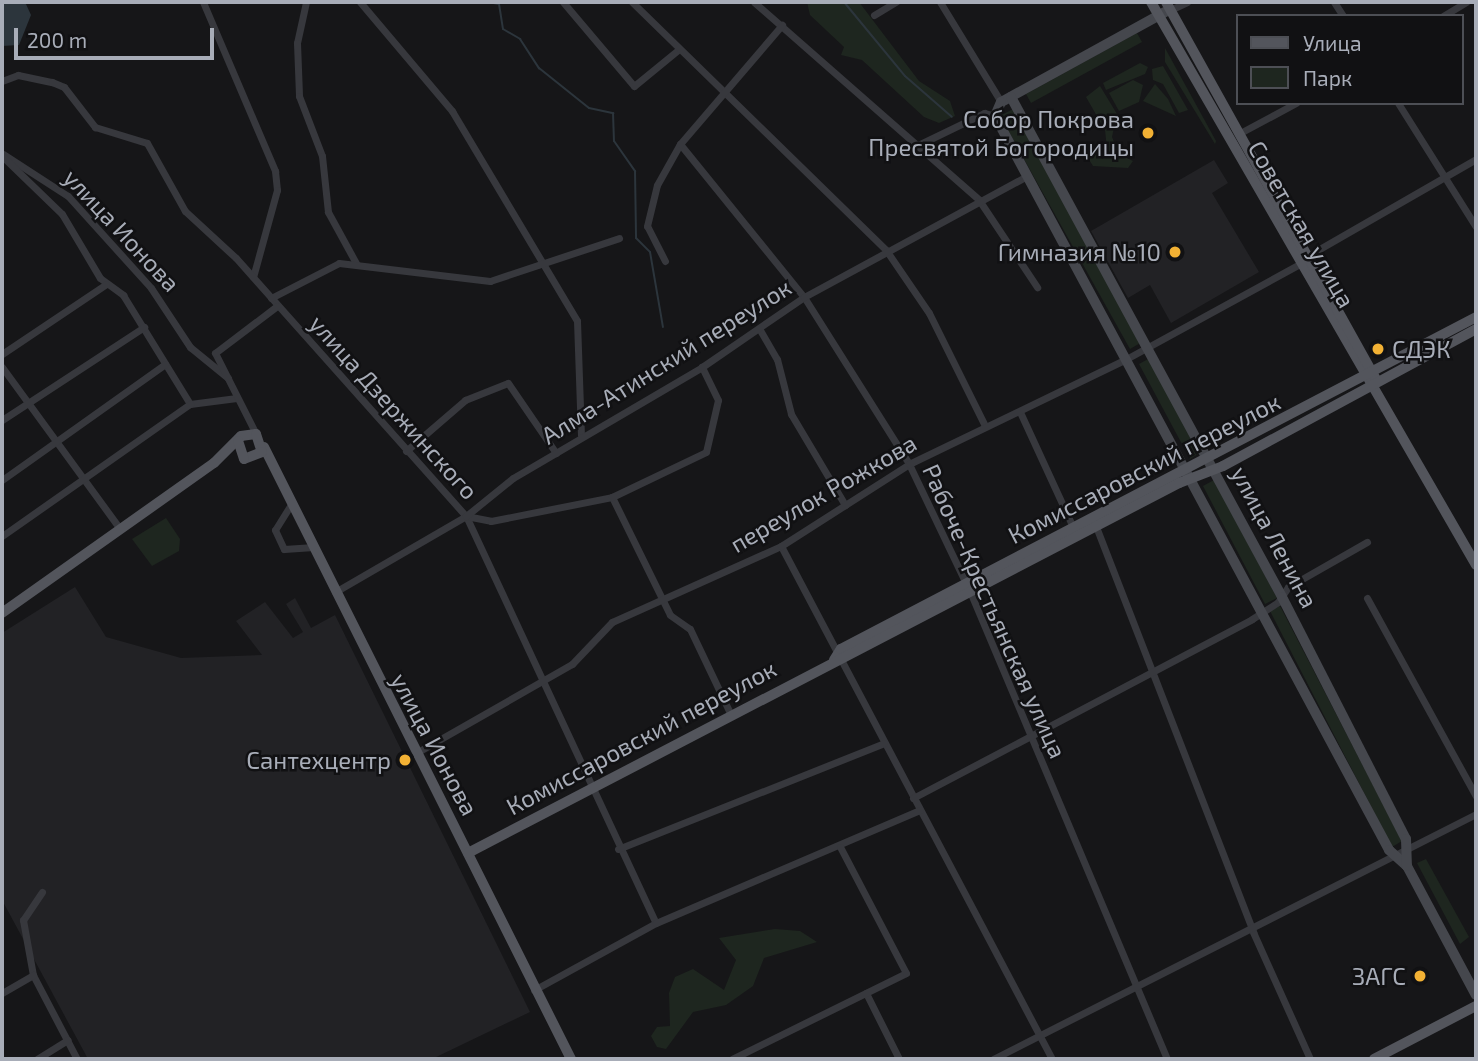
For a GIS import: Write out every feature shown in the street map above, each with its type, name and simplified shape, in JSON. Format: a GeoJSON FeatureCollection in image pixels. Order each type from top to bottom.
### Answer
{"type":"FeatureCollection","features":[{"type":"Feature","properties":{"kind":"main road","name":"Советская улица"},"geometry":{"type":"LineString","coordinates":[[1152,2],[1300,264],[1372,382],[1476,565]]}},
{"type":"Feature","properties":{"kind":"main road"},"geometry":{"type":"LineString","coordinates":[[995,116],[1006,100],[1159,15],[1168,6]]}},
{"type":"Feature","properties":{"kind":"main road","name":"Советская улица"},"geometry":{"type":"LineString","coordinates":[[1168,6],[1309,255],[1372,382]]}},
{"type":"Feature","properties":{"kind":"main road","name":"улица Ленина"},"geometry":{"type":"LineString","coordinates":[[1006,100],[1213,464],[1408,850]]}},
{"type":"Feature","properties":{"kind":"main road","name":"улица Ленина"},"geometry":{"type":"LineString","coordinates":[[995,116],[1128,358],[1395,858],[1407,866],[1476,995]]}},
{"type":"Feature","properties":{"kind":"main road","name":"Комиссаровский переулок"},"geometry":{"type":"LineString","coordinates":[[1372,382],[1476,317]]}},
{"type":"Feature","properties":{"kind":"main road","name":"Комиссаровский переулок"},"geometry":{"type":"LineString","coordinates":[[468,853],[1094,522],[1476,329]]}},
{"type":"Feature","properties":{"kind":"main road"},"geometry":{"type":"LineString","coordinates":[[2,613],[246,436]]}},
{"type":"Feature","properties":{"kind":"main road"},"geometry":{"type":"LineString","coordinates":[[246,436],[247,459]]}},
{"type":"Feature","properties":{"kind":"main road","name":"улица Ионова"},"geometry":{"type":"LineString","coordinates":[[246,436],[264,447],[310,547],[571,1059]]}},
{"type":"Feature","properties":{"kind":"main road"},"geometry":{"type":"LineString","coordinates":[[247,459],[264,447]]}},
{"type":"Feature","properties":{"kind":"main road"},"geometry":{"type":"LineString","coordinates":[[220,457],[247,459],[272,471],[281,487]]}},
{"type":"Feature","properties":{"kind":"main road","name":"Комиссаровский переулок"},"geometry":{"type":"LineString","coordinates":[[969,588],[1073,527],[1094,522]]}},
{"type":"Feature","properties":{"kind":"main road"},"geometry":{"type":"LineString","coordinates":[[1407,866],[1408,850]]}},
{"type":"Feature","properties":{"kind":"main road"},"geometry":{"type":"LineString","coordinates":[[1374,1059],[1476,1006]]}},
{"type":"Feature","properties":{"kind":"street"},"geometry":{"type":"LineString","coordinates":[[202,2],[275,171],[276,190],[253,277]]}},
{"type":"Feature","properties":{"kind":"street"},"geometry":{"type":"LineString","coordinates":[[306,2],[297,43],[299,96],[322,156],[328,212],[357,265]]}},
{"type":"Feature","properties":{"kind":"street"},"geometry":{"type":"LineString","coordinates":[[360,2],[452,111],[577,321],[582,342],[581,435]]}},
{"type":"Feature","properties":{"kind":"street"},"geometry":{"type":"LineString","coordinates":[[564,2],[634,86],[678,50]]}},
{"type":"Feature","properties":{"kind":"street"},"geometry":{"type":"LineString","coordinates":[[632,2],[678,50],[886,250],[935,323],[985,426]]}},
{"type":"Feature","properties":{"kind":"street"},"geometry":{"type":"LineString","coordinates":[[754,2],[979,200],[1037,287]]}},
{"type":"Feature","properties":{"kind":"street"},"geometry":{"type":"LineString","coordinates":[[874,15],[896,2]]}},
{"type":"Feature","properties":{"kind":"street","name":"улица Ленина"},"geometry":{"type":"LineString","coordinates":[[940,2],[1006,100]]}},
{"type":"Feature","properties":{"kind":"street"},"geometry":{"type":"LineString","coordinates":[[1168,6],[1187,2]]}},
{"type":"Feature","properties":{"kind":"street"},"geometry":{"type":"LineString","coordinates":[[1446,14],[1466,2]]}},
{"type":"Feature","properties":{"kind":"street"},"geometry":{"type":"LineString","coordinates":[[665,261],[648,234],[648,217],[680,144],[782,25]]}},
{"type":"Feature","properties":{"kind":"street","name":"улица Дзержинского"},"geometry":{"type":"LineString","coordinates":[[2,81],[18,75],[52,82],[95,127],[147,143],[185,211],[253,277],[406,452],[466,516],[589,787],[656,923]]}},
{"type":"Feature","properties":{"kind":"street"},"geometry":{"type":"LineString","coordinates":[[1240,133],[1292,105]]}},
{"type":"Feature","properties":{"kind":"street"},"geometry":{"type":"LineString","coordinates":[[1399,105],[1476,227]]}},
{"type":"Feature","properties":{"kind":"street"},"geometry":{"type":"LineString","coordinates":[[916,146],[984,113],[995,116]]}},
{"type":"Feature","properties":{"kind":"street","name":"Рабоче-Крестьянская улица"},"geometry":{"type":"LineString","coordinates":[[680,144],[804,297],[909,464],[969,588],[1167,1059]]}},
{"type":"Feature","properties":{"kind":"street","name":"улица Ионова"},"geometry":{"type":"LineString","coordinates":[[2,155],[62,214],[106,284],[123,295],[190,404]]}},
{"type":"Feature","properties":{"kind":"street","name":"улица Ионова"},"geometry":{"type":"LineString","coordinates":[[2,155],[68,196],[151,288],[190,347],[228,377]]}},
{"type":"Feature","properties":{"kind":"street"},"geometry":{"type":"LineString","coordinates":[[1309,255],[1476,159]]}},
{"type":"Feature","properties":{"kind":"street","name":"Алма-Атинский переулок"},"geometry":{"type":"LineString","coordinates":[[334,592],[466,516],[581,435],[702,367],[760,330],[804,297],[886,250],[1027,176]]}},
{"type":"Feature","properties":{"kind":"street"},"geometry":{"type":"LineString","coordinates":[[271,298],[314,271],[357,265],[467,283],[490,281],[541,261],[562,261],[619,238]]}},
{"type":"Feature","properties":{"kind":"street","name":"переулок Рожкова"},"geometry":{"type":"LineString","coordinates":[[416,753],[572,664],[612,622],[780,546],[909,464],[1128,358],[1300,264]]}},
{"type":"Feature","properties":{"kind":"street"},"geometry":{"type":"LineString","coordinates":[[2,354],[106,284]]}},
{"type":"Feature","properties":{"kind":"street","name":"улица Ионова"},"geometry":{"type":"LineString","coordinates":[[246,436],[246,419],[215,353],[277,306]]}},
{"type":"Feature","properties":{"kind":"street"},"geometry":{"type":"LineString","coordinates":[[2,420],[144,327]]}},
{"type":"Feature","properties":{"kind":"street"},"geometry":{"type":"LineString","coordinates":[[760,330],[777,359],[791,414],[845,505]]}},
{"type":"Feature","properties":{"kind":"street"},"geometry":{"type":"LineString","coordinates":[[2,480],[165,364]]}},
{"type":"Feature","properties":{"kind":"street"},"geometry":{"type":"LineString","coordinates":[[2,367],[120,529]]}},
{"type":"Feature","properties":{"kind":"street"},"geometry":{"type":"LineString","coordinates":[[466,516],[491,521],[611,497],[706,452],[718,400],[702,367]]}},
{"type":"Feature","properties":{"kind":"street"},"geometry":{"type":"LineString","coordinates":[[406,452],[465,400],[508,383],[556,453]]}},
{"type":"Feature","properties":{"kind":"street"},"geometry":{"type":"LineString","coordinates":[[2,537],[190,404],[237,398]]}},
{"type":"Feature","properties":{"kind":"street"},"geometry":{"type":"LineString","coordinates":[[1020,412],[1073,527]]}},
{"type":"Feature","properties":{"kind":"street"},"geometry":{"type":"LineString","coordinates":[[611,497],[670,615],[690,629],[730,713]]}},
{"type":"Feature","properties":{"kind":"street"},"geometry":{"type":"LineString","coordinates":[[290,506],[275,530],[284,549],[310,547]]}},
{"type":"Feature","properties":{"kind":"street"},"geometry":{"type":"LineString","coordinates":[[1094,522],[1156,673],[1253,932],[1310,1059]]}},
{"type":"Feature","properties":{"kind":"street"},"geometry":{"type":"LineString","coordinates":[[913,798],[1030,735],[1156,673],[1263,611],[1282,597],[1287,587],[1367,542]]}},
{"type":"Feature","properties":{"kind":"street"},"geometry":{"type":"LineString","coordinates":[[780,546],[1052,1059]]}},
{"type":"Feature","properties":{"kind":"street"},"geometry":{"type":"LineString","coordinates":[[1367,598],[1476,796]]}},
{"type":"Feature","properties":{"kind":"street"},"geometry":{"type":"LineString","coordinates":[[618,849],[884,743]]}},
{"type":"Feature","properties":{"kind":"street"},"geometry":{"type":"LineString","coordinates":[[534,990],[656,923],[840,847],[920,810]]}},
{"type":"Feature","properties":{"kind":"street"},"geometry":{"type":"LineString","coordinates":[[993,1059],[1253,932],[1476,814]]}},
{"type":"Feature","properties":{"kind":"street"},"geometry":{"type":"LineString","coordinates":[[732,1059],[905,973],[840,847]]}},
{"type":"Feature","properties":{"kind":"street"},"geometry":{"type":"LineString","coordinates":[[42,892],[23,920],[33,975],[77,1059]]}},
{"type":"Feature","properties":{"kind":"street"},"geometry":{"type":"LineString","coordinates":[[2,993],[33,975]]}},
{"type":"Feature","properties":{"kind":"street"},"geometry":{"type":"LineString","coordinates":[[866,993],[899,1059]]}},
{"type":"Feature","properties":{"kind":"street"},"geometry":{"type":"LineString","coordinates":[[37,1059],[67,1040]]}},
{"type":"Feature","properties":{"kind":"shaded area"},"geometry":{"type":"Polygon","coordinates":[[[2,2],[25,2],[31,15],[19,45],[2,46],[2,2]]]}},
{"type":"Feature","properties":{"kind":"shaded area","name":"Гимназия №10"},"geometry":{"type":"Polygon","coordinates":[[[1214,160],[1228,183],[1212,193],[1259,272],[1171,323],[1150,285],[1128,298],[1091,231],[1214,160]]]}},
{"type":"Feature","properties":{"kind":"shaded area"},"geometry":{"type":"Polygon","coordinates":[[[75,587],[106,637],[181,658],[262,655],[236,621],[265,602],[293,638],[303,632],[286,604],[295,598],[311,628],[335,615],[530,1012],[432,1059],[88,1059],[2,900],[2,633],[75,587]]]}},
{"type":"Feature","properties":{"kind":"green space"},"geometry":{"type":"Polygon","coordinates":[[[807,2],[859,2],[919,81],[950,101],[955,116],[939,123],[924,117],[862,60],[841,55],[844,47],[810,15],[807,2]]]}},
{"type":"Feature","properties":{"kind":"green space"},"geometry":{"type":"Polygon","coordinates":[[[1137,33],[1142,42],[1031,103],[1026,94],[1137,33]]]}},
{"type":"Feature","properties":{"kind":"green space"},"geometry":{"type":"Polygon","coordinates":[[[1165,48],[1216,141],[1215,144],[1165,62],[1165,48]]]}},
{"type":"Feature","properties":{"kind":"green space"},"geometry":{"type":"Polygon","coordinates":[[[1140,63],[1148,67],[1145,74],[1106,90],[1103,83],[1140,63]]]}},
{"type":"Feature","properties":{"kind":"green space"},"geometry":{"type":"Polygon","coordinates":[[[1163,66],[1188,110],[1179,113],[1163,84],[1153,80],[1152,69],[1163,66]]]}},
{"type":"Feature","properties":{"kind":"green space"},"geometry":{"type":"Polygon","coordinates":[[[1133,80],[1143,85],[1139,102],[1119,111],[1109,93],[1133,80]]]}},
{"type":"Feature","properties":{"kind":"green space"},"geometry":{"type":"Polygon","coordinates":[[[1155,84],[1168,99],[1176,116],[1143,101],[1155,84]]]}},
{"type":"Feature","properties":{"kind":"green space"},"geometry":{"type":"Polygon","coordinates":[[[1100,86],[1117,114],[1112,137],[1119,154],[1133,161],[1128,168],[1093,166],[1088,158],[1107,149],[1105,130],[1086,97],[1100,86]]]}},
{"type":"Feature","properties":{"kind":"green space"},"geometry":{"type":"Polygon","coordinates":[[[1013,109],[1142,342],[1130,349],[1000,116],[1013,109]]]}},
{"type":"Feature","properties":{"kind":"green space"},"geometry":{"type":"Polygon","coordinates":[[[1150,358],[1201,452],[1190,459],[1139,364],[1150,358]]]}},
{"type":"Feature","properties":{"kind":"green space"},"geometry":{"type":"Polygon","coordinates":[[[1214,480],[1277,598],[1265,604],[1203,486],[1214,480]]]}},
{"type":"Feature","properties":{"kind":"green space"},"geometry":{"type":"Polygon","coordinates":[[[166,518],[180,539],[179,551],[152,566],[132,539],[166,518]]]}},
{"type":"Feature","properties":{"kind":"green space"},"geometry":{"type":"Polygon","coordinates":[[[1280,606],[1402,841],[1392,847],[1270,611],[1280,606]]]}},
{"type":"Feature","properties":{"kind":"green space"},"geometry":{"type":"Polygon","coordinates":[[[1426,859],[1469,937],[1460,944],[1417,863],[1426,859]]]}},
{"type":"Feature","properties":{"kind":"green space"},"geometry":{"type":"Polygon","coordinates":[[[775,929],[800,931],[817,942],[764,958],[753,986],[726,1005],[693,1012],[666,1049],[657,1047],[651,1036],[657,1027],[670,1026],[669,993],[675,977],[693,969],[724,990],[736,960],[719,938],[775,929]]]}},
{"type":"Feature","properties":{"kind":"waterway"},"geometry":{"type":"LineString","coordinates":[[488,2],[499,4],[503,29],[520,39],[539,68],[589,108],[613,113],[614,141],[635,171],[636,238],[650,252],[663,327]]}},
{"type":"Feature","properties":{"kind":"waterway"},"geometry":{"type":"LineString","coordinates":[[844,2],[905,76],[952,117]]}},
{"type":"Feature","properties":{"kind":"place","name":"Собор Покрова Пресвятой Богородицы"},"geometry":{"type":"Point","coordinates":[1148,133]}},
{"type":"Feature","properties":{"kind":"place","name":"Гимназия №10"},"geometry":{"type":"Point","coordinates":[1175,252]}},
{"type":"Feature","properties":{"kind":"place","name":"СДЭК"},"geometry":{"type":"Point","coordinates":[1378,349]}},
{"type":"Feature","properties":{"kind":"place","name":"Сантехцентр"},"geometry":{"type":"Point","coordinates":[405,760]}},
{"type":"Feature","properties":{"kind":"place","name":"ЗАГС"},"geometry":{"type":"Point","coordinates":[1420,976]}}]}
